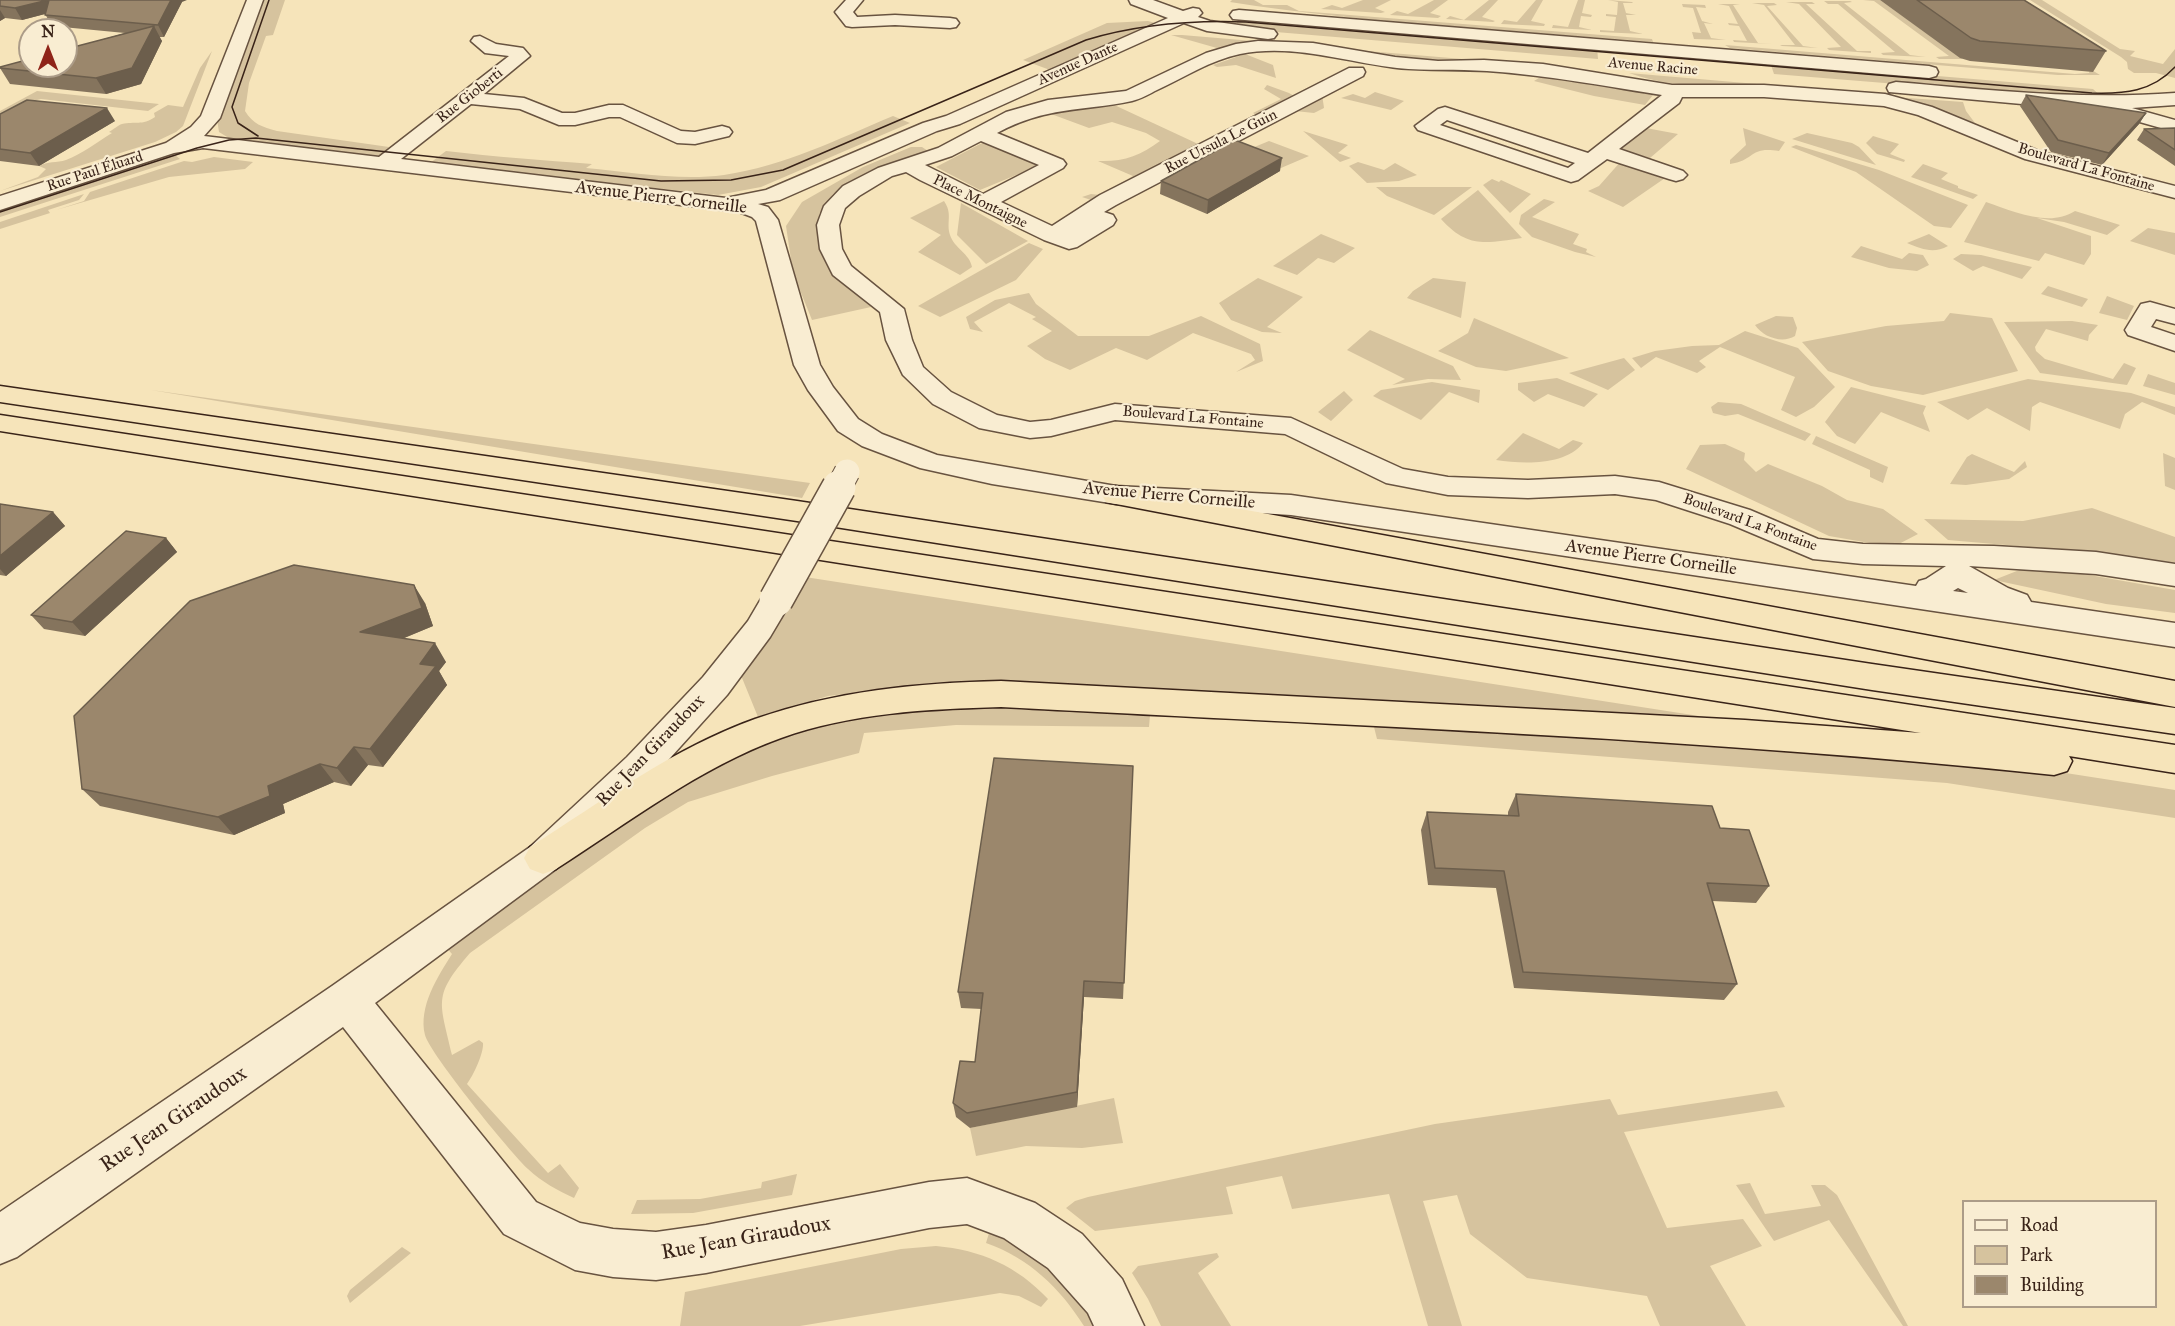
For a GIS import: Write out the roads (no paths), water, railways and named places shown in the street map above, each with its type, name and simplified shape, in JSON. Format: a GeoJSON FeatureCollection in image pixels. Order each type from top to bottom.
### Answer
{"type":"FeatureCollection","features":[{"type":"Feature","properties":{"kind":"highway"},"geometry":{"type":"LineString","coordinates":[[0,394],[818,514],[1872,677],[2175,721]]}},
{"type":"Feature","properties":{"kind":"highway"},"geometry":{"type":"LineString","coordinates":[[0,423],[2175,759]]}},
{"type":"Feature","properties":{"kind":"highway"},"geometry":{"type":"LineString","coordinates":[[1116,495],[2175,694]]}},
{"type":"Feature","properties":{"kind":"highway"},"geometry":{"type":"LineString","coordinates":[[543,858],[679,774],[735,743],[771,728],[844,707],[921,696],[1001,694],[1745,734],[1921,747],[2175,776]]}},
{"type":"Feature","properties":{"kind":"street"},"geometry":{"type":"LineString","coordinates":[[170,148],[198,131],[210,118],[255,0]]}},
{"type":"Feature","properties":{"kind":"street"},"geometry":{"type":"LineString","coordinates":[[855,0],[844,12],[852,22],[895,20],[950,23]]}},
{"type":"Feature","properties":{"kind":"street","name":"Avenue Racine"},"geometry":{"type":"LineString","coordinates":[[1137,0],[1207,26],[1241,31],[1484,59],[1618,64]]}},
{"type":"Feature","properties":{"kind":"street","name":"Avenue Racine"},"geometry":{"type":"LineString","coordinates":[[1170,0],[1234,14],[1951,74]]}},
{"type":"Feature","properties":{"kind":"street","name":"Avenue Dante"},"geometry":{"type":"LineString","coordinates":[[725,204],[747,202],[772,195],[930,127],[952,120],[1203,9]]}},
{"type":"Feature","properties":{"kind":"street","name":"Rue Gioberti"},"geometry":{"type":"LineString","coordinates":[[382,164],[521,56],[517,52],[491,49],[480,41]]}},
{"type":"Feature","properties":{"kind":"street","name":"Boulevard La Fontaine"},"geometry":{"type":"LineString","coordinates":[[2175,192],[2032,155],[1925,111],[1859,91],[1672,91],[1484,59],[1438,66],[1395,63],[1313,48],[1257,46],[1236,49],[1212,57],[1130,96],[1048,106],[1024,112],[945,152],[885,172],[851,190],[835,206],[828,225],[831,249],[842,270],[892,309],[899,340],[912,370],[942,398],[989,422],[1030,430],[1051,428],[1115,412],[1291,426],[1396,477],[1448,486],[1528,489],[1615,485],[1659,491],[1740,517],[1813,549],[1956,564],[2096,563],[2175,575]]}},
{"type":"Feature","properties":{"kind":"street","name":"Rue Ursula Le Guin"},"geometry":{"type":"LineString","coordinates":[[1088,213],[1356,72]]}},
{"type":"Feature","properties":{"kind":"street","name":"Avenue Racine"},"geometry":{"type":"LineString","coordinates":[[1722,73],[1859,91],[2164,93]]}},
{"type":"Feature","properties":{"kind":"street"},"geometry":{"type":"LineString","coordinates":[[1672,91],[1672,99],[1597,156],[1571,176],[1425,126],[1445,113],[1597,156],[1676,175]]}},
{"type":"Feature","properties":{"kind":"street"},"geometry":{"type":"LineString","coordinates":[[2056,92],[2175,126]]}},
{"type":"Feature","properties":{"kind":"street","name":"Avenue Racine"},"geometry":{"type":"LineString","coordinates":[[2056,92],[2120,103],[2164,93]]}},
{"type":"Feature","properties":{"kind":"street"},"geometry":{"type":"LineString","coordinates":[[2164,93],[2175,112]]}},
{"type":"Feature","properties":{"kind":"street"},"geometry":{"type":"LineString","coordinates":[[468,98],[524,104],[560,119],[623,111],[677,137],[695,138],[722,132]]}},
{"type":"Feature","properties":{"kind":"street","name":"Avenue Pierre Corneille"},"geometry":{"type":"LineString","coordinates":[[210,118],[210,126],[217,136],[229,144],[243,148]]}},
{"type":"Feature","properties":{"kind":"street","name":"Avenue Dante"},"geometry":{"type":"LineString","coordinates":[[777,252],[783,223],[789,212],[816,187],[938,131],[952,120]]}},
{"type":"Feature","properties":{"kind":"street"},"geometry":{"type":"LineString","coordinates":[[980,134],[1056,164],[983,203]]}},
{"type":"Feature","properties":{"kind":"street","name":"Avenue Pierre Corneille"},"geometry":{"type":"LineString","coordinates":[[191,143],[209,143],[725,204],[760,212],[767,220],[777,252],[807,365],[820,390],[848,425],[881,444],[930,462],[992,475],[1116,495],[1291,505],[2175,635]]}},
{"type":"Feature","properties":{"kind":"street","name":"Rue Paul Éluard"},"geometry":{"type":"LineString","coordinates":[[0,203],[191,143]]}},
{"type":"Feature","properties":{"kind":"street","name":"Place Montaigne"},"geometry":{"type":"LineString","coordinates":[[910,165],[983,203],[1052,235],[1088,213]]}},
{"type":"Feature","properties":{"kind":"street"},"geometry":{"type":"LineString","coordinates":[[2175,317],[2150,309],[2138,330],[2175,343]]}},
{"type":"Feature","properties":{"kind":"street","name":"Rue Jean Giraudoux"},"geometry":{"type":"LineString","coordinates":[[0,1240],[347,1000],[543,858],[640,767],[715,686],[759,629],[857,452],[848,425]]}},
{"type":"Feature","properties":{"kind":"street"},"geometry":{"type":"LineString","coordinates":[[1905,596],[1937,587],[1956,564]]}},
{"type":"Feature","properties":{"kind":"street","name":"Boulevard La Fontaine"},"geometry":{"type":"LineString","coordinates":[[1956,564],[1998,596],[2057,619]]}},
{"type":"Feature","properties":{"kind":"street","name":"Rue Jean Giraudoux"},"geometry":{"type":"LineString","coordinates":[[347,1000],[520,1218],[575,1246],[613,1253],[656,1256],[706,1250],[929,1205],[968,1201],[1018,1220],[1065,1251],[1105,1296],[1119,1326]]}},
{"type":"Feature","properties":{"kind":"tram line"},"geometry":{"type":"LineString","coordinates":[[258,136],[238,123],[232,107],[269,0]]}},
{"type":"Feature","properties":{"kind":"tram line"},"geometry":{"type":"LineString","coordinates":[[0,212],[197,148],[229,140],[256,138],[661,181],[731,180],[783,170],[1086,40],[1126,30],[1185,23],[1246,22],[2092,93],[2137,90],[2157,82],[2175,67]]}}]}
